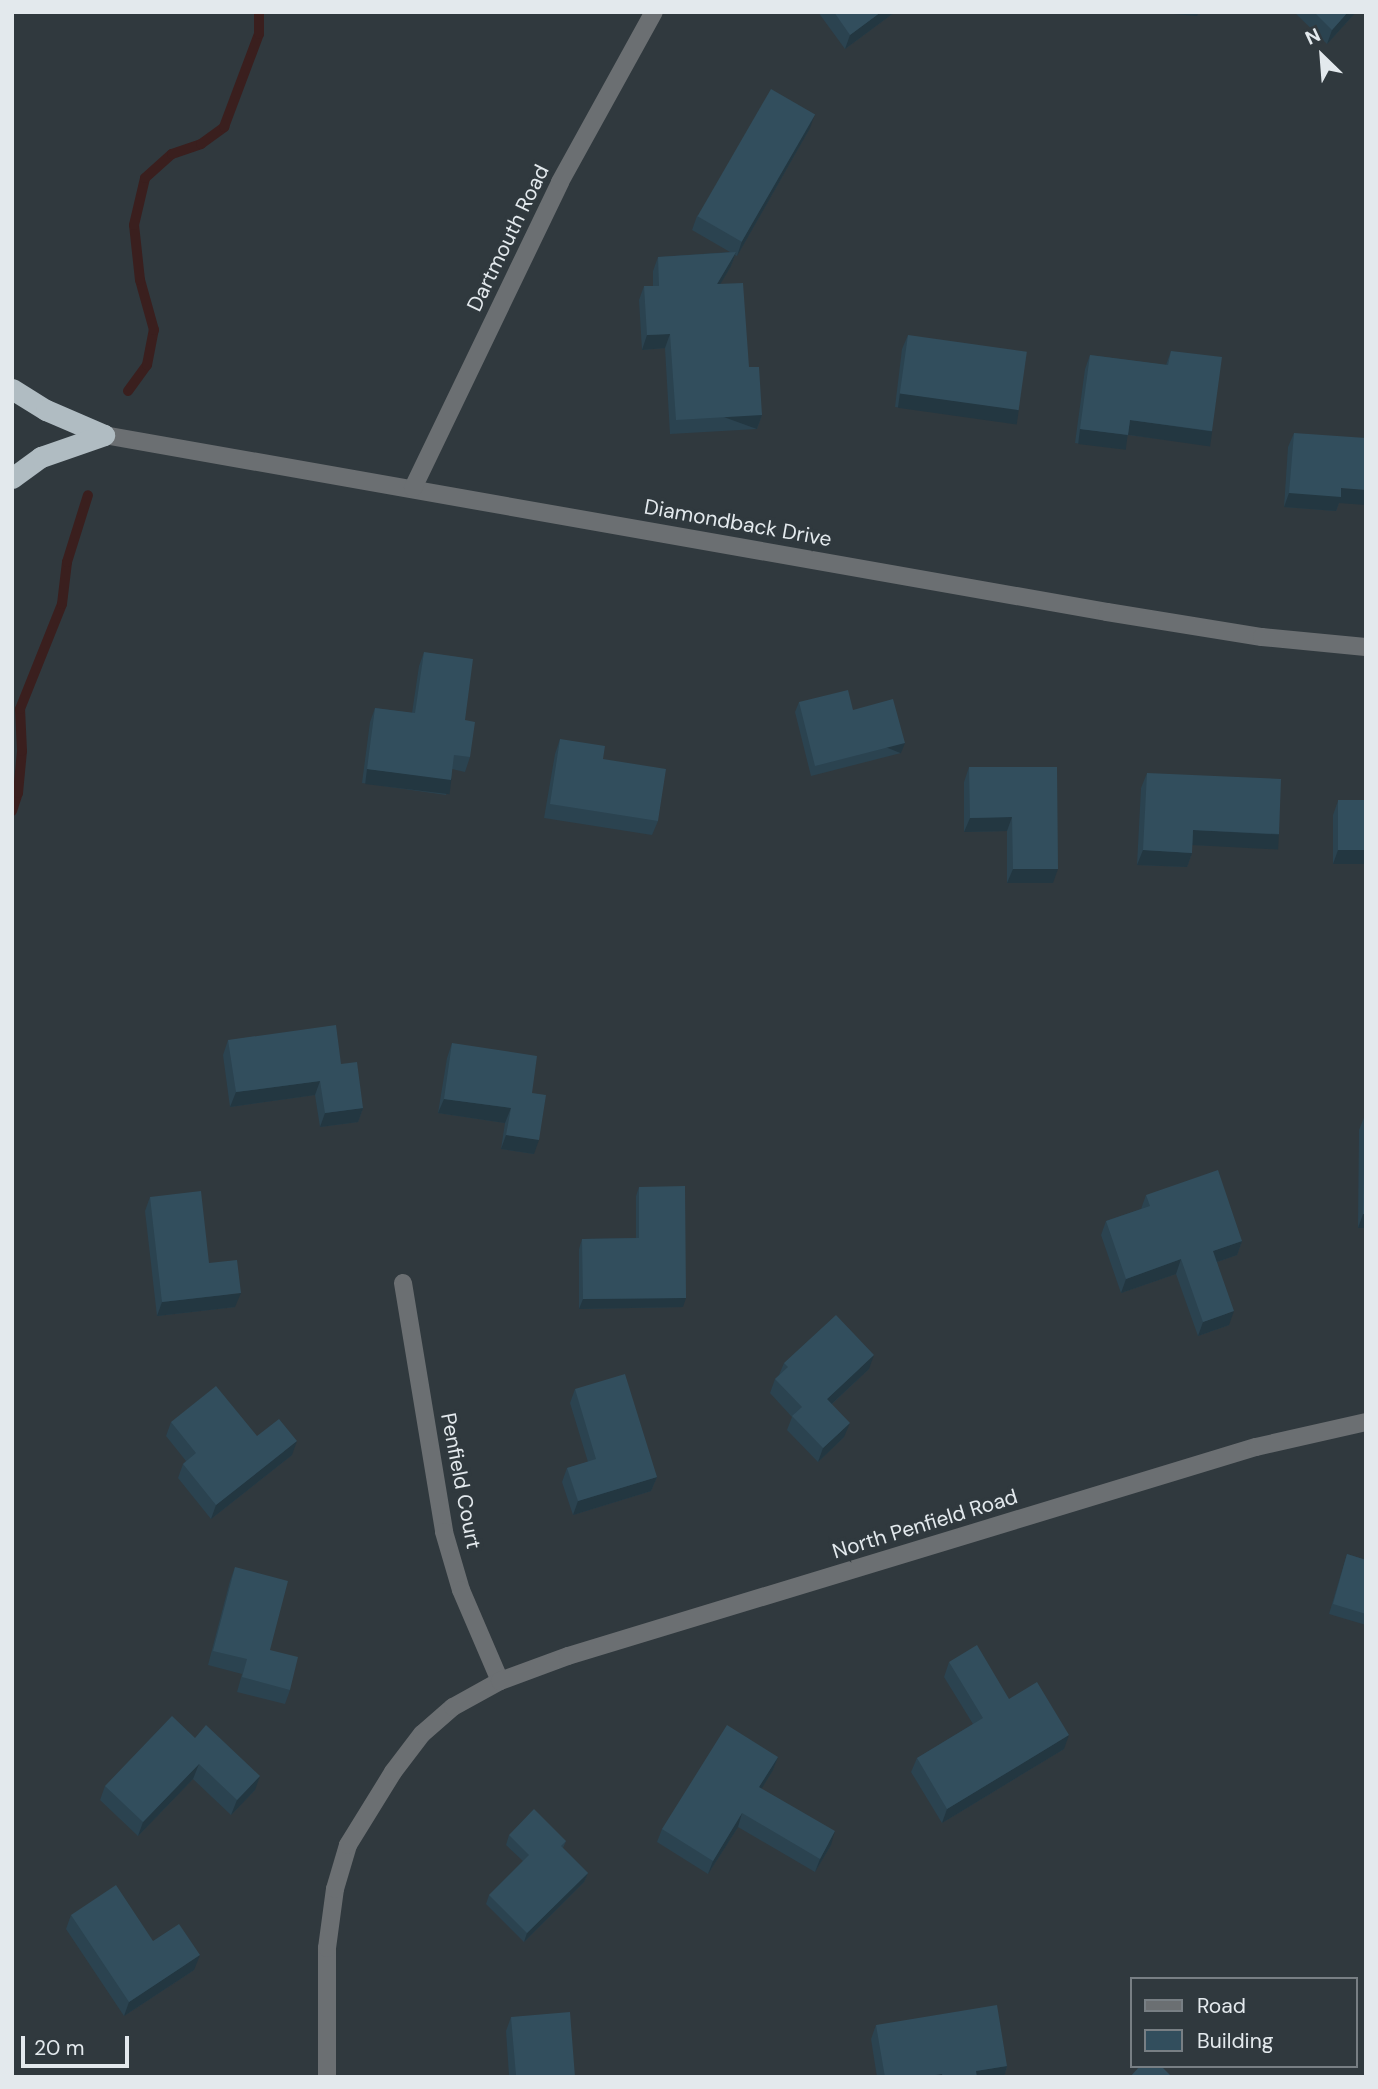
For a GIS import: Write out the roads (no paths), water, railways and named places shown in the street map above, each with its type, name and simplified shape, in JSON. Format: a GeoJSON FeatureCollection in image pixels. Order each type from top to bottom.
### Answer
{"type":"FeatureCollection","features":[{"type":"Feature","properties":{"kind":"highway"},"geometry":{"type":"LineString","coordinates":[[12,389],[46,410],[104,435]]}},
{"type":"Feature","properties":{"kind":"highway"},"geometry":{"type":"LineString","coordinates":[[12,478],[41,457],[104,435]]}},
{"type":"Feature","properties":{"kind":"street","name":"Dartmouth Road"},"geometry":{"type":"LineString","coordinates":[[413,488],[561,182],[654,12]]}},
{"type":"Feature","properties":{"kind":"street","name":"Diamondback Drive"},"geometry":{"type":"LineString","coordinates":[[104,435],[1107,612],[1262,637],[1366,647]]}},
{"type":"Feature","properties":{"kind":"street","name":"Penfield Court"},"geometry":{"type":"LineString","coordinates":[[403,1283],[444,1532],[461,1590],[500,1681]]}},
{"type":"Feature","properties":{"kind":"street","name":"North Penfield Road"},"geometry":{"type":"LineString","coordinates":[[327,2077],[327,1948],[335,1889],[348,1845],[366,1811],[422,1734],[453,1707],[500,1681],[568,1656],[1256,1447],[1366,1422]]}},
{"type":"Feature","properties":{"kind":"waterway"},"geometry":{"type":"LineString","coordinates":[[128,391],[147,365],[154,330],[140,280],[134,225],[145,178],[172,154],[201,144],[224,127],[259,34],[259,12]]}},
{"type":"Feature","properties":{"kind":"waterway"},"geometry":{"type":"LineString","coordinates":[[12,811],[18,793],[22,751],[20,709],[62,604],[67,562],[88,495]]}}]}
